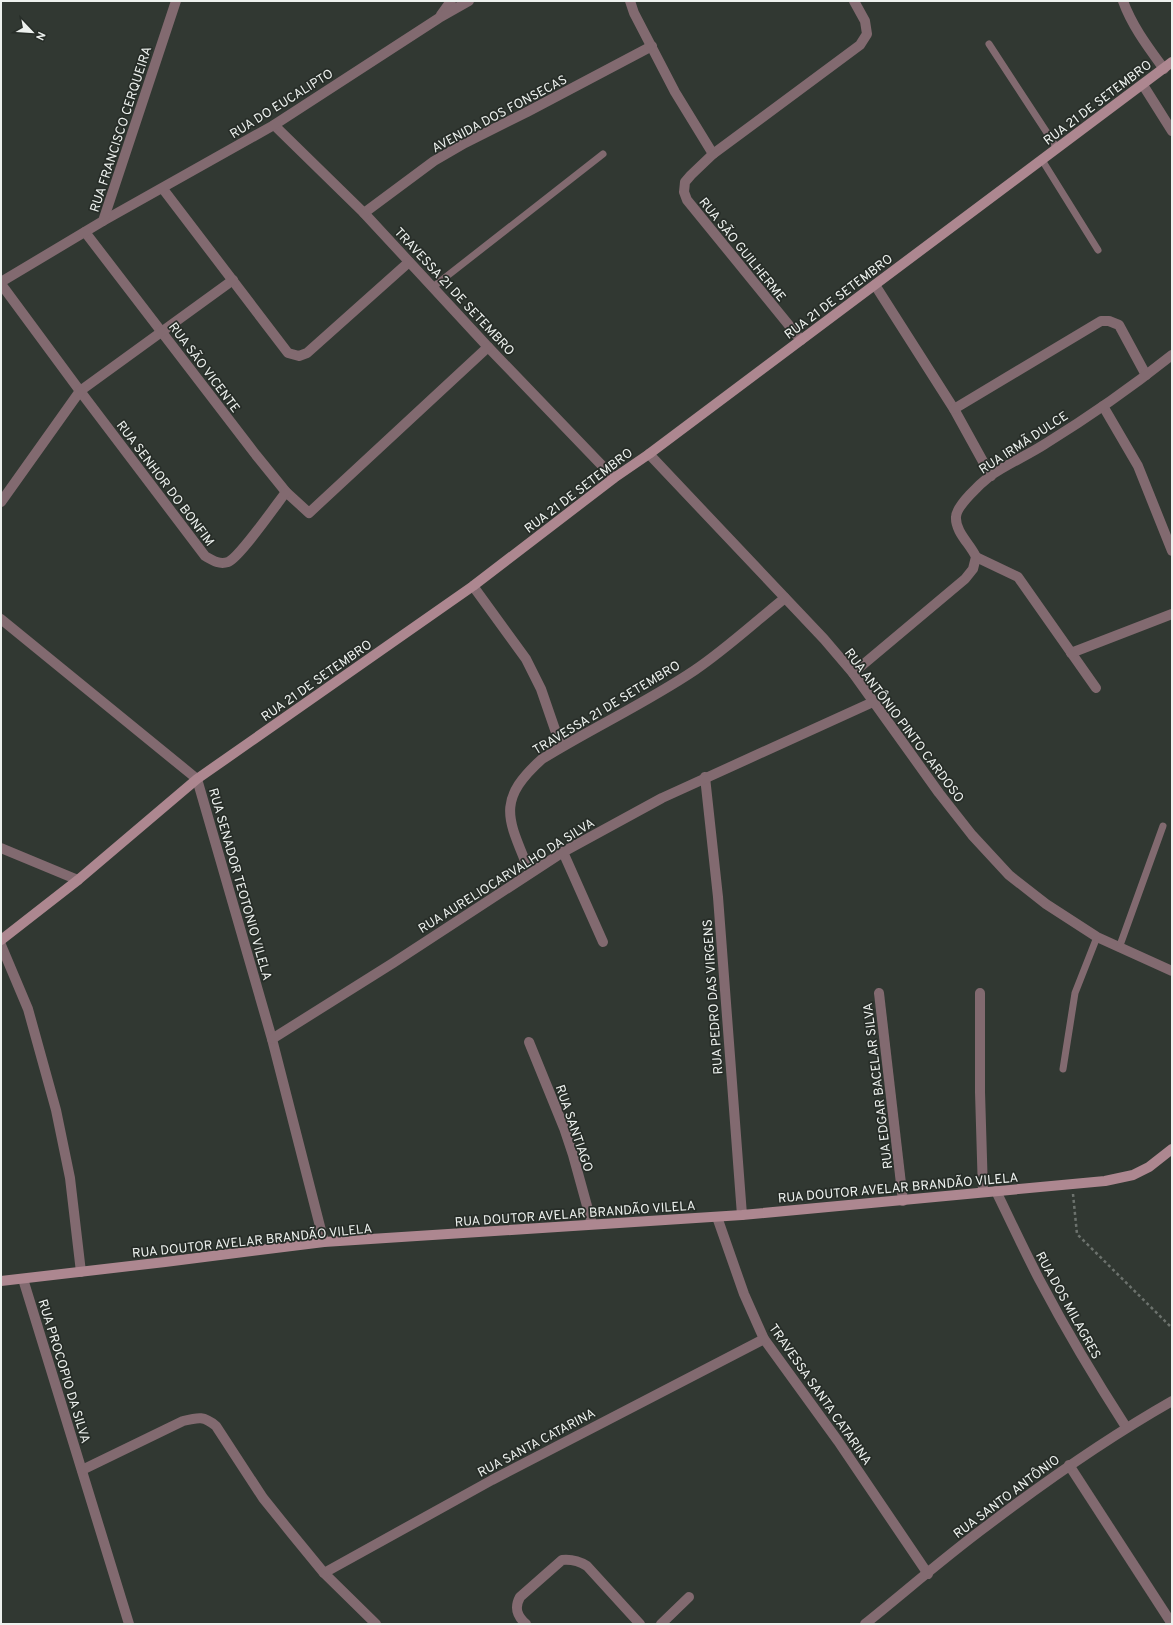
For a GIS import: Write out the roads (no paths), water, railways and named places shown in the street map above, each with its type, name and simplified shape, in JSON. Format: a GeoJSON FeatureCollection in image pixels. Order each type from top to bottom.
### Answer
{"type":"FeatureCollection","features":[{"type":"Feature","properties":{"kind":"street","name":"RUA FRANCISCO CERQUEIRA"},"geometry":{"type":"LineString","coordinates":[[1,283],[103,221],[176,1]]}},
{"type":"Feature","properties":{"kind":"street"},"geometry":{"type":"LineString","coordinates":[[438,18],[451,1]]}},
{"type":"Feature","properties":{"kind":"street","name":"RUA DO EUCALIPTO"},"geometry":{"type":"LineString","coordinates":[[103,221],[163,189],[274,125],[438,18],[469,1]]}},
{"type":"Feature","properties":{"kind":"street"},"geometry":{"type":"LineString","coordinates":[[630,1],[675,92],[713,154]]}},
{"type":"Feature","properties":{"kind":"street","name":"RUA SÃO GUILHERME"},"geometry":{"type":"LineString","coordinates":[[801,340],[687,200],[684,192],[685,182],[690,175],[713,154],[860,45],[867,34],[865,21],[854,1]]}},
{"type":"Feature","properties":{"kind":"street"},"geometry":{"type":"LineString","coordinates":[[1123,1],[1144,42],[1168,65]]}},
{"type":"Feature","properties":{"kind":"street","name":"AVENIDA DOS FONSECAS"},"geometry":{"type":"LineString","coordinates":[[364,213],[434,161],[465,143],[652,46]]}},
{"type":"Feature","properties":{"kind":"street","name":"RUA 21 DE SETEMBRO"},"geometry":{"type":"LineString","coordinates":[[1,940],[78,880],[197,779],[473,586],[614,478],[649,454],[1168,65]]}},
{"type":"Feature","properties":{"kind":"street"},"geometry":{"type":"LineString","coordinates":[[1143,85],[1172,131]]}},
{"type":"Feature","properties":{"kind":"street","name":"TRAVESSA 21 DE SETEMBRO"},"geometry":{"type":"LineString","coordinates":[[274,125],[364,213],[488,347],[614,478]]}},
{"type":"Feature","properties":{"kind":"street"},"geometry":{"type":"LineString","coordinates":[[163,189],[288,353],[299,356],[307,354],[409,262]]}},
{"type":"Feature","properties":{"kind":"street","name":"RUA SÃO VICENTE"},"geometry":{"type":"LineString","coordinates":[[85,232],[220,410],[286,492],[309,513],[488,347]]}},
{"type":"Feature","properties":{"kind":"street"},"geometry":{"type":"LineString","coordinates":[[1,502],[80,391],[162,333],[233,280]]}},
{"type":"Feature","properties":{"kind":"street","name":"RUA SENHOR DO BONFIM"},"geometry":{"type":"LineString","coordinates":[[1,283],[80,391],[205,556],[216,563],[228,562],[239,553],[286,492]]}},
{"type":"Feature","properties":{"kind":"street"},"geometry":{"type":"LineString","coordinates":[[875,285],[954,409],[990,476]]}},
{"type":"Feature","properties":{"kind":"street"},"geometry":{"type":"LineString","coordinates":[[954,409],[1101,321],[1109,321],[1119,325],[1146,375]]}},
{"type":"Feature","properties":{"kind":"street","name":"RUA IRMÃ DULCE"},"geometry":{"type":"LineString","coordinates":[[976,557],[958,528],[956,517],[959,508],[990,476],[1046,444],[1103,406],[1172,355]]}},
{"type":"Feature","properties":{"kind":"street"},"geometry":{"type":"LineString","coordinates":[[1103,406],[1138,466],[1172,551]]}},
{"type":"Feature","properties":{"kind":"street","name":"RUA ANTÔNIO PINTO CARDOSO"},"geometry":{"type":"LineString","coordinates":[[649,454],[785,598],[853,673],[938,793],[972,835],[1009,875],[1046,904],[1097,937],[1172,971]]}},
{"type":"Feature","properties":{"kind":"street"},"geometry":{"type":"LineString","coordinates":[[853,673],[965,579],[973,569],[976,557],[1018,577],[1096,688]]}},
{"type":"Feature","properties":{"kind":"street"},"geometry":{"type":"LineString","coordinates":[[473,586],[518,646],[530,666],[561,747]]}},
{"type":"Feature","properties":{"kind":"street","name":"TRAVESSA 21 DE SETEMBRO"},"geometry":{"type":"LineString","coordinates":[[530,873],[510,818],[509,807],[511,797],[528,771],[542,758],[619,716],[694,670],[718,653],[785,598]]}},
{"type":"Feature","properties":{"kind":"street"},"geometry":{"type":"LineString","coordinates":[[1071,653],[1172,614]]}},
{"type":"Feature","properties":{"kind":"street","name":"RUA SENADOR TEOTONIO VILELA"},"geometry":{"type":"LineString","coordinates":[[1,619],[197,779],[272,1038],[324,1242]]}},
{"type":"Feature","properties":{"kind":"street","name":"RUA AURELIOCARVALHO DA SILVA"},"geometry":{"type":"LineString","coordinates":[[272,1038],[400,958],[563,852],[662,798],[705,777],[873,702]]}},
{"type":"Feature","properties":{"kind":"street","name":"RUA PEDRO DAS VIRGENS"},"geometry":{"type":"LineString","coordinates":[[705,777],[721,934],[742,1215]]}},
{"type":"Feature","properties":{"kind":"street"},"geometry":{"type":"LineString","coordinates":[[1,848],[78,880]]}},
{"type":"Feature","properties":{"kind":"street"},"geometry":{"type":"LineString","coordinates":[[563,852],[603,942]]}},
{"type":"Feature","properties":{"kind":"street"},"geometry":{"type":"LineString","coordinates":[[1,945],[28,1009],[56,1110],[70,1178],[82,1272]]}},
{"type":"Feature","properties":{"kind":"street","name":"RUA EDGAR BACELAR SILVA"},"geometry":{"type":"LineString","coordinates":[[879,993],[903,1200]]}},
{"type":"Feature","properties":{"kind":"street"},"geometry":{"type":"LineString","coordinates":[[980,993],[980,1092],[983,1192]]}},
{"type":"Feature","properties":{"kind":"street","name":"RUA SANTIAGO"},"geometry":{"type":"LineString","coordinates":[[529,1042],[564,1128],[592,1224]]}},
{"type":"Feature","properties":{"kind":"street","name":"RUA DOUTOR AVELAR BRANDÃO VILELA"},"geometry":{"type":"LineString","coordinates":[[1,1281],[324,1242],[717,1217],[1105,1181],[1133,1175],[1149,1167],[1172,1149]]}},
{"type":"Feature","properties":{"kind":"street","name":"RUA DOS MILAGRES"},"geometry":{"type":"LineString","coordinates":[[996,1191],[1063,1323],[1126,1427]]}},
{"type":"Feature","properties":{"kind":"street","name":"TRAVESSA SANTA CATARINA"},"geometry":{"type":"LineString","coordinates":[[717,1217],[744,1294],[764,1339],[838,1441],[928,1574]]}},
{"type":"Feature","properties":{"kind":"street","name":"RUA PROCOPIO DA SILVA"},"geometry":{"type":"LineString","coordinates":[[23,1279],[129,1624]]}},
{"type":"Feature","properties":{"kind":"street","name":"RUA SANTA CATARINA"},"geometry":{"type":"LineString","coordinates":[[324,1573],[492,1480],[764,1339]]}},
{"type":"Feature","properties":{"kind":"street","name":"RUA SANTO ANTÔNIO"},"geometry":{"type":"LineString","coordinates":[[865,1624],[986,1526],[1070,1465],[1126,1427],[1172,1401]]}},
{"type":"Feature","properties":{"kind":"street"},"geometry":{"type":"LineString","coordinates":[[82,1470],[183,1421],[200,1418],[208,1420],[216,1426],[263,1498],[324,1573],[376,1624]]}},
{"type":"Feature","properties":{"kind":"street"},"geometry":{"type":"LineString","coordinates":[[1070,1465],[1172,1624]]}},
{"type":"Feature","properties":{"kind":"street"},"geometry":{"type":"LineString","coordinates":[[526,1624],[521,1620],[516,1610],[516,1604],[520,1597],[562,1560],[570,1559],[587,1566],[640,1624]]}},
{"type":"Feature","properties":{"kind":"street"},"geometry":{"type":"LineString","coordinates":[[660,1624],[689,1597]]}},
{"type":"Feature","properties":{"kind":"lane"},"geometry":{"type":"LineString","coordinates":[[990,44],[1057,148]]}},
{"type":"Feature","properties":{"kind":"lane"},"geometry":{"type":"LineString","coordinates":[[433,287],[603,154]]}},
{"type":"Feature","properties":{"kind":"lane"},"geometry":{"type":"LineString","coordinates":[[1042,160],[1098,250]]}},
{"type":"Feature","properties":{"kind":"lane"},"geometry":{"type":"LineString","coordinates":[[1120,948],[1163,826]]}},
{"type":"Feature","properties":{"kind":"lane"},"geometry":{"type":"LineString","coordinates":[[1063,1069],[1075,993],[1097,937]]}}]}
